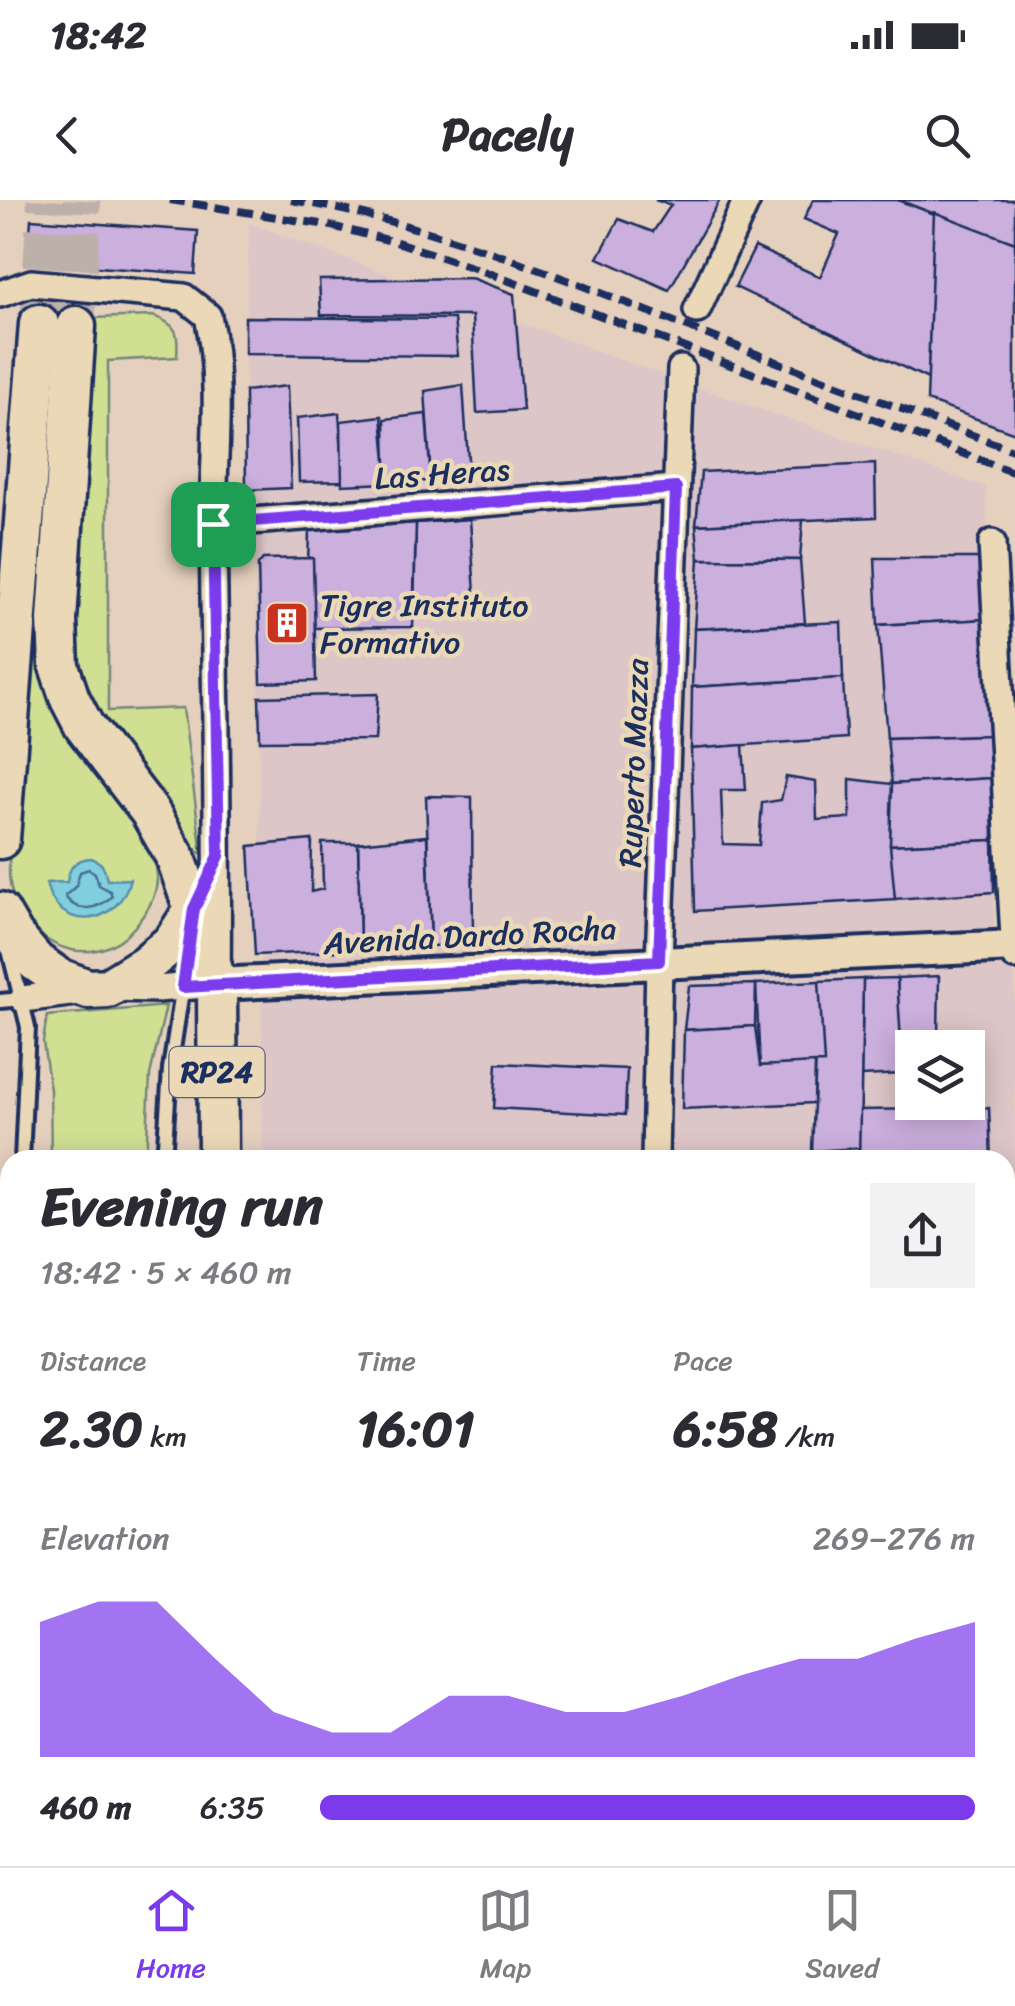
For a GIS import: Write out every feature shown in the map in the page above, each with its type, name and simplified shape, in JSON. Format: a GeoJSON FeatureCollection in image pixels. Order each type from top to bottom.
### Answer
{"type":"FeatureCollection","features":[{"type":"Feature","properties":{"kind":"main road","name":"RP24"},"geometry":{"type":"LineString","coordinates":[[0,838],[57,325],[59,666],[84,726],[150,812],[176,858],[194,909],[217,1150]]}},
{"type":"Feature","properties":{"kind":"main road"},"geometry":{"type":"LineString","coordinates":[[0,912],[36,962],[58,978],[88,989],[108,988],[145,965],[173,942],[194,909]]}},
{"type":"Feature","properties":{"kind":"street"},"geometry":{"type":"LineString","coordinates":[[697,310],[747,200]]}},
{"type":"Feature","properties":{"kind":"street"},"geometry":{"type":"LineString","coordinates":[[0,294],[31,283],[184,297],[208,316],[215,348],[213,524],[219,856],[200,985]]}},
{"type":"Feature","properties":{"kind":"street","name":"Ruperto Mazza"},"geometry":{"type":"LineString","coordinates":[[655,1150],[681,369]]}},
{"type":"Feature","properties":{"kind":"street","name":"Las Heras"},"geometry":{"type":"LineString","coordinates":[[213,524],[676,488]]}},
{"type":"Feature","properties":{"kind":"street"},"geometry":{"type":"LineString","coordinates":[[992,543],[1015,956]]}},
{"type":"Feature","properties":{"kind":"street"},"geometry":{"type":"LineString","coordinates":[[194,909],[219,856]]}},
{"type":"Feature","properties":{"kind":"street","name":"Avenida Dardo Rocha"},"geometry":{"type":"LineString","coordinates":[[11,1000],[108,988],[1015,946]]}},
{"type":"Feature","properties":{"kind":"lane"},"geometry":{"type":"LineString","coordinates":[[0,921],[11,1000],[28,1027],[22,1150]]}},
{"type":"Feature","properties":{"kind":"lane"},"geometry":{"type":"LineString","coordinates":[[165,1150],[170,1069],[200,985]]}},
{"type":"Feature","properties":{"kind":"shaded area"},"geometry":{"type":"Polygon","coordinates":[[[249,223],[696,387],[986,487],[995,959],[1015,960],[1015,1150],[263,1150],[259,697],[245,354],[249,223]]]}},
{"type":"Feature","properties":{"kind":"green space"},"geometry":{"type":"Polygon","coordinates":[[[153,316],[175,330],[177,357],[108,361],[108,711],[183,708],[202,854],[102,716],[83,674],[76,635],[74,606],[92,318],[153,316]]]}},
{"type":"Feature","properties":{"kind":"green space"},"geometry":{"type":"Polygon","coordinates":[[[38,602],[48,682],[100,775],[145,840],[157,875],[151,903],[127,935],[91,951],[54,944],[37,932],[23,916],[10,883],[10,850],[23,768],[38,602]]]}},
{"type":"Feature","properties":{"kind":"green space"},"geometry":{"type":"Polygon","coordinates":[[[166,1006],[150,1075],[146,1150],[51,1150],[50,1089],[43,1042],[47,1016],[166,1006]]]}},
{"type":"Feature","properties":{"kind":"water"},"geometry":{"type":"Polygon","coordinates":[[[91,858],[103,866],[107,880],[130,879],[113,908],[88,918],[74,917],[52,899],[46,883],[67,882],[74,865],[91,858]]]}},
{"type":"Feature","properties":{"kind":"building"},"geometry":{"type":"Polygon","coordinates":[[[655,200],[720,200],[669,290],[598,258],[619,219],[653,232],[671,205],[655,200]]]}},
{"type":"Feature","properties":{"kind":"building"},"geometry":{"type":"Polygon","coordinates":[[[813,200],[898,200],[935,214],[928,379],[735,287],[755,247],[820,277],[839,234],[804,219],[813,200]]]}},
{"type":"Feature","properties":{"kind":"building"},"geometry":{"type":"Polygon","coordinates":[[[898,200],[1015,200],[1015,243],[935,214],[898,200]]]}},
{"type":"Feature","properties":{"kind":"building"},"geometry":{"type":"Polygon","coordinates":[[[934,212],[1015,243],[1015,433],[927,401],[934,212]]]}},
{"type":"Feature","properties":{"kind":"building"},"geometry":{"type":"Polygon","coordinates":[[[31,219],[198,231],[195,274],[28,262],[31,219]]]}},
{"type":"Feature","properties":{"kind":"building"},"geometry":{"type":"Polygon","coordinates":[[[471,278],[514,294],[523,410],[477,413],[472,316],[321,315],[319,280],[471,278]]]}},
{"type":"Feature","properties":{"kind":"building"},"geometry":{"type":"Polygon","coordinates":[[[245,317],[454,319],[458,356],[245,354],[245,317]]]}},
{"type":"Feature","properties":{"kind":"building"},"geometry":{"type":"Polygon","coordinates":[[[463,385],[469,475],[431,481],[425,391],[463,385]]]}},
{"type":"Feature","properties":{"kind":"building"},"geometry":{"type":"Polygon","coordinates":[[[287,386],[291,488],[246,490],[245,391],[287,386]]]}},
{"type":"Feature","properties":{"kind":"building"},"geometry":{"type":"Polygon","coordinates":[[[339,413],[344,481],[299,482],[297,418],[339,413]]]}},
{"type":"Feature","properties":{"kind":"building"},"geometry":{"type":"Polygon","coordinates":[[[426,414],[431,481],[386,482],[385,419],[426,414]]]}},
{"type":"Feature","properties":{"kind":"building"},"geometry":{"type":"Polygon","coordinates":[[[382,416],[388,483],[342,485],[341,421],[382,416]]]}},
{"type":"Feature","properties":{"kind":"building"},"geometry":{"type":"Polygon","coordinates":[[[875,464],[876,517],[696,525],[701,472],[875,464]]]}},
{"type":"Feature","properties":{"kind":"building"},"geometry":{"type":"Polygon","coordinates":[[[470,519],[476,609],[414,612],[416,523],[470,519]]]}},
{"type":"Feature","properties":{"kind":"building"},"geometry":{"type":"Polygon","coordinates":[[[803,520],[800,560],[699,559],[696,525],[803,520]]]}},
{"type":"Feature","properties":{"kind":"building"},"geometry":{"type":"Polygon","coordinates":[[[416,523],[413,627],[306,628],[309,531],[416,523]]]}},
{"type":"Feature","properties":{"kind":"building","name":"Tigre Instituto Formativo"},"geometry":{"type":"Polygon","coordinates":[[[313,558],[316,681],[261,683],[258,565],[263,559],[313,558]]]}},
{"type":"Feature","properties":{"kind":"building"},"geometry":{"type":"Polygon","coordinates":[[[875,558],[987,558],[988,619],[878,625],[875,558]]]}},
{"type":"Feature","properties":{"kind":"building"},"geometry":{"type":"Polygon","coordinates":[[[699,559],[800,560],[805,623],[694,629],[699,559]]]}},
{"type":"Feature","properties":{"kind":"building"},"geometry":{"type":"Polygon","coordinates":[[[988,619],[991,735],[887,738],[878,625],[988,619]]]}},
{"type":"Feature","properties":{"kind":"building"},"geometry":{"type":"Polygon","coordinates":[[[841,622],[843,678],[692,687],[694,629],[841,622]]]}},
{"type":"Feature","properties":{"kind":"building"},"geometry":{"type":"Polygon","coordinates":[[[843,678],[846,738],[691,749],[692,687],[843,678]]]}},
{"type":"Feature","properties":{"kind":"building"},"geometry":{"type":"Polygon","coordinates":[[[378,694],[375,740],[260,741],[259,697],[378,694]]]}},
{"type":"Feature","properties":{"kind":"building"},"geometry":{"type":"Polygon","coordinates":[[[991,735],[992,778],[892,784],[887,738],[991,735]]]}},
{"type":"Feature","properties":{"kind":"building"},"geometry":{"type":"Polygon","coordinates":[[[743,745],[746,790],[721,790],[723,844],[759,845],[762,803],[781,800],[786,777],[816,782],[817,820],[850,818],[850,779],[892,784],[895,899],[695,911],[691,749],[743,745]]]}},
{"type":"Feature","properties":{"kind":"building"},"geometry":{"type":"Polygon","coordinates":[[[992,778],[993,840],[890,845],[892,784],[992,778]]]}},
{"type":"Feature","properties":{"kind":"building"},"geometry":{"type":"Polygon","coordinates":[[[426,796],[472,797],[473,944],[431,946],[426,796]]]}},
{"type":"Feature","properties":{"kind":"building"},"geometry":{"type":"Polygon","coordinates":[[[427,836],[431,946],[360,950],[358,843],[427,836]]]}},
{"type":"Feature","properties":{"kind":"building"},"geometry":{"type":"Polygon","coordinates":[[[312,840],[311,892],[323,889],[322,843],[358,843],[360,950],[255,955],[249,846],[312,840]]]}},
{"type":"Feature","properties":{"kind":"building"},"geometry":{"type":"Polygon","coordinates":[[[993,840],[994,892],[895,899],[890,845],[993,840]]]}},
{"type":"Feature","properties":{"kind":"building"},"geometry":{"type":"Polygon","coordinates":[[[939,976],[938,1030],[900,1030],[897,978],[939,976]]]}},
{"type":"Feature","properties":{"kind":"building"},"geometry":{"type":"Polygon","coordinates":[[[897,978],[900,1030],[895,1030],[895,1074],[861,1076],[863,979],[897,978]]]}},
{"type":"Feature","properties":{"kind":"building"},"geometry":{"type":"Polygon","coordinates":[[[863,979],[860,1148],[812,1150],[819,981],[863,979]]]}},
{"type":"Feature","properties":{"kind":"building"},"geometry":{"type":"Polygon","coordinates":[[[819,981],[824,1063],[760,1066],[756,984],[819,981]]]}},
{"type":"Feature","properties":{"kind":"building"},"geometry":{"type":"Polygon","coordinates":[[[756,984],[755,1026],[684,1030],[689,986],[756,984]]]}},
{"type":"Feature","properties":{"kind":"building"},"geometry":{"type":"Polygon","coordinates":[[[755,1026],[760,1066],[815,1063],[814,1103],[682,1109],[684,1030],[755,1026]]]}},
{"type":"Feature","properties":{"kind":"building"},"geometry":{"type":"Polygon","coordinates":[[[497,1063],[627,1069],[625,1115],[494,1108],[497,1063]]]}},
{"type":"Feature","properties":{"kind":"building"},"geometry":{"type":"Polygon","coordinates":[[[985,1108],[989,1108],[991,1150],[859,1150],[860,1110],[895,1109],[895,1120],[985,1120],[985,1108]]]}},
{"type":"Feature","properties":{"kind":"tunnel"},"geometry":{"type":"LineString","coordinates":[[39,324],[46,200]]}},
{"type":"Feature","properties":{"kind":"tunnel"},"geometry":{"type":"LineString","coordinates":[[76,326],[82,200]]}},
{"type":"Feature","properties":{"kind":"railway"},"geometry":{"type":"LineString","coordinates":[[170,200],[327,225],[400,243],[1015,473]]}},
{"type":"Feature","properties":{"kind":"railway"},"geometry":{"type":"LineString","coordinates":[[291,200],[395,223],[496,254],[1015,451]]}},
{"type":"Feature","properties":{"kind":"place","name":"Tigre Instituto Formativo"},"geometry":{"type":"Point","coordinates":[287,623]}},
{"type":"Feature","properties":{"kind":"route"},"geometry":{"type":"LineString","coordinates":[[676,488],[659,961],[183,987],[194,909],[219,856],[213,524],[676,488]]}}]}
